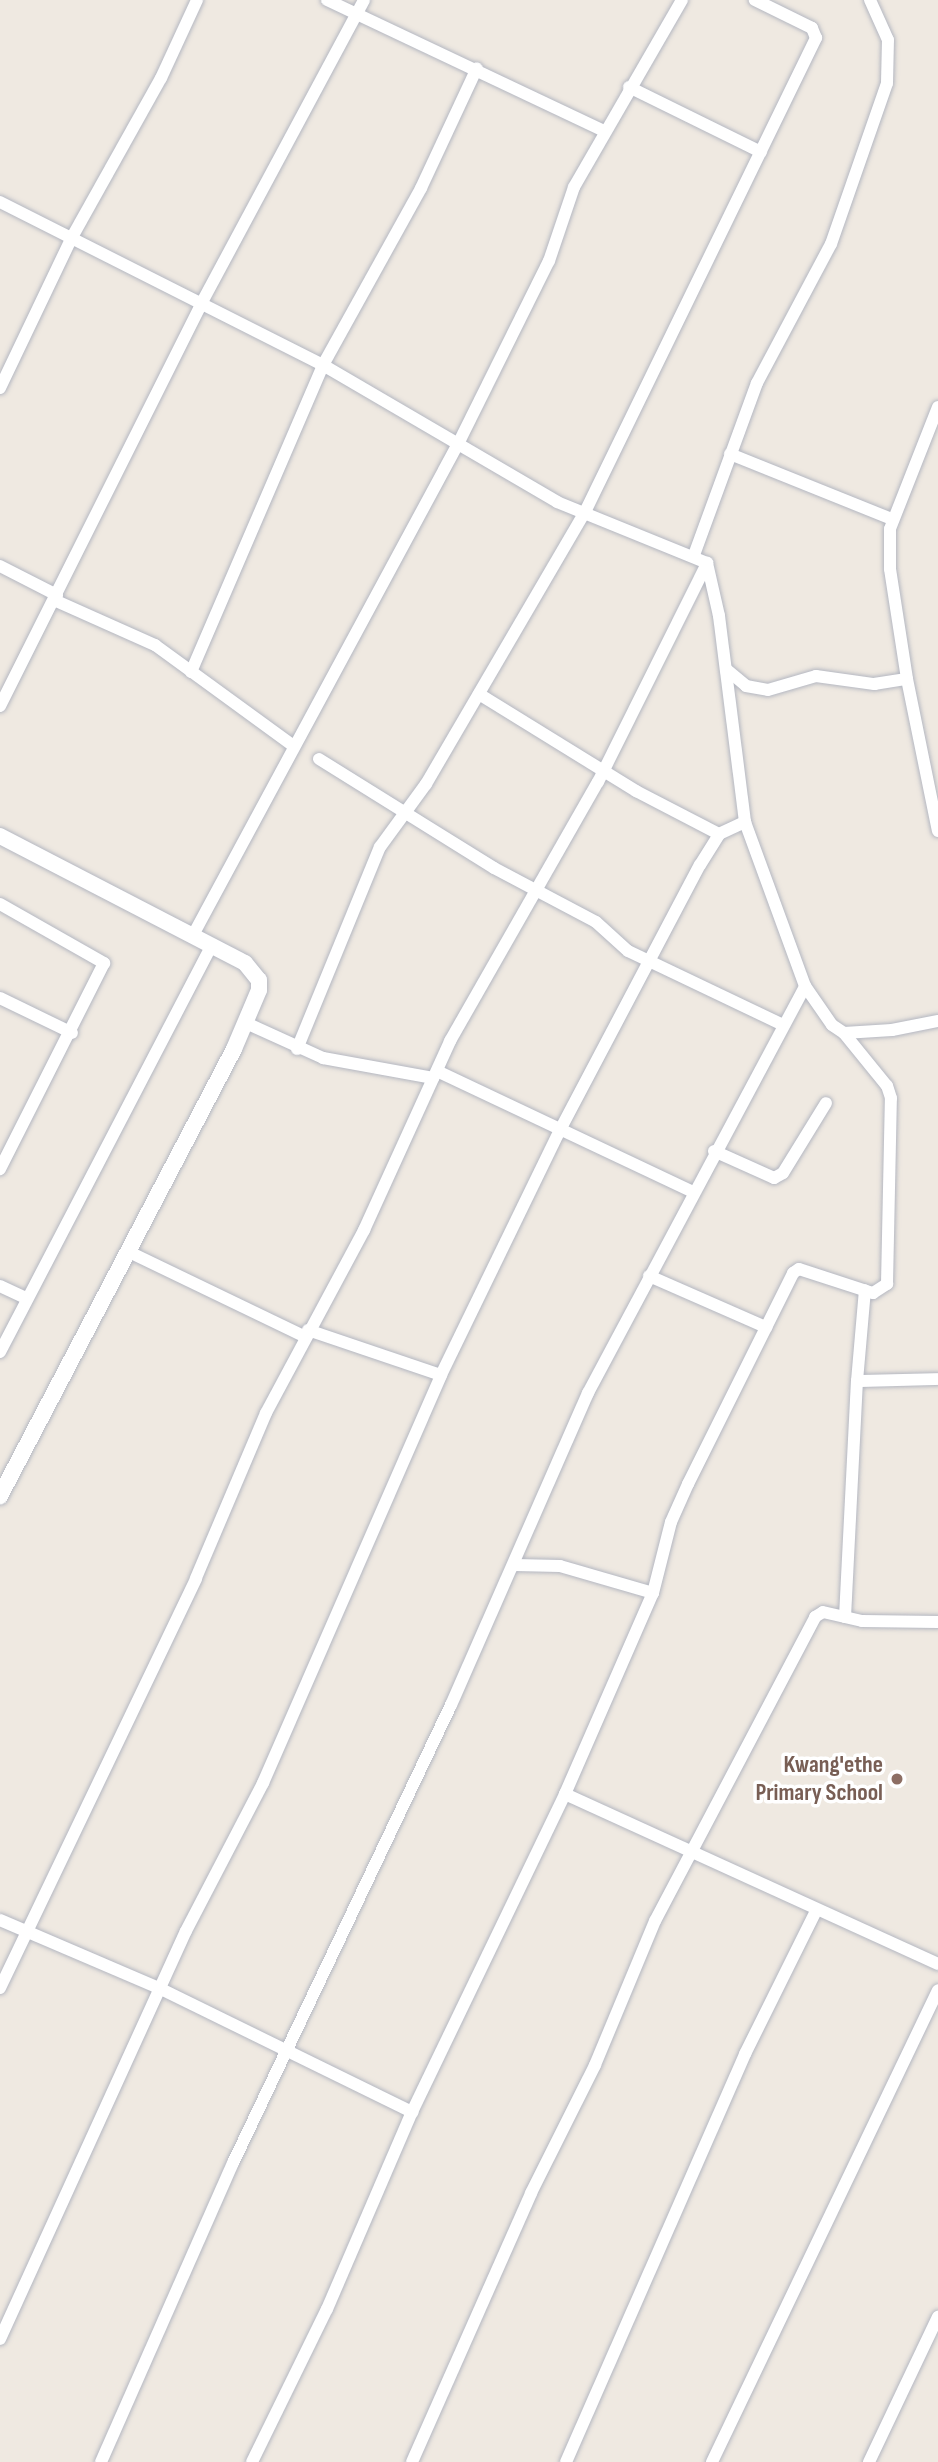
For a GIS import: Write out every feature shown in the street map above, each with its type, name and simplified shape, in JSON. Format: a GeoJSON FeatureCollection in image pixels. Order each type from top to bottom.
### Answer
{"type":"FeatureCollection","features":[{"type":"Feature","properties":{"kind":"street"},"geometry":{"type":"LineString","coordinates":[[0,388],[71,239],[161,78],[197,0]]}},
{"type":"Feature","properties":{"kind":"street"},"geometry":{"type":"LineString","coordinates":[[327,0],[477,68],[604,131]]}},
{"type":"Feature","properties":{"kind":"street"},"geometry":{"type":"LineString","coordinates":[[0,706],[200,306],[364,0]]}},
{"type":"Feature","properties":{"kind":"street"},"geometry":{"type":"LineString","coordinates":[[192,937],[292,745],[459,442],[549,261],[574,187],[629,87],[682,0]]}},
{"type":"Feature","properties":{"kind":"street"},"geometry":{"type":"LineString","coordinates":[[297,1049],[380,847],[405,815],[584,514],[761,152],[816,33],[755,0]]}},
{"type":"Feature","properties":{"kind":"street"},"geometry":{"type":"LineString","coordinates":[[694,555],[730,454],[771,352],[831,244],[887,83],[888,40],[870,0]]}},
{"type":"Feature","properties":{"kind":"street"},"geometry":{"type":"LineString","coordinates":[[191,672],[323,365],[421,188],[477,68]]}},
{"type":"Feature","properties":{"kind":"street"},"geometry":{"type":"LineString","coordinates":[[629,87],[761,152]]}},
{"type":"Feature","properties":{"kind":"street"},"geometry":{"type":"LineString","coordinates":[[0,202],[200,306],[323,365],[459,442],[487,462],[584,514],[694,555],[707,563],[726,669],[745,822],[805,986],[832,1025],[844,1033],[887,1086],[891,1098],[891,1264],[885,1290],[865,1290],[799,1269],[793,1273],[671,1522],[653,1593],[565,1794],[412,2112],[327,2309],[252,2462]]}},
{"type":"Feature","properties":{"kind":"street"},"geometry":{"type":"LineString","coordinates":[[938,407],[892,519],[890,569],[907,679],[938,831]]}},
{"type":"Feature","properties":{"kind":"street"},"geometry":{"type":"LineString","coordinates":[[730,454],[892,519]]}},
{"type":"Feature","properties":{"kind":"street"},"geometry":{"type":"LineString","coordinates":[[0,1989],[134,1712],[306,1333],[358,1242],[435,1074],[533,891],[604,769],[707,563]]}},
{"type":"Feature","properties":{"kind":"street"},"geometry":{"type":"LineString","coordinates":[[0,566],[56,598],[155,645],[292,745]]}},
{"type":"Feature","properties":{"kind":"street"},"geometry":{"type":"LineString","coordinates":[[726,669],[746,686],[768,690],[816,676],[874,684],[907,679]]}},
{"type":"Feature","properties":{"kind":"street"},"geometry":{"type":"LineString","coordinates":[[479,694],[719,834]]}},
{"type":"Feature","properties":{"kind":"street"},"geometry":{"type":"LineString","coordinates":[[319,759],[405,815],[533,891],[596,922],[628,951],[783,1025]]}},
{"type":"Feature","properties":{"kind":"street"},"geometry":{"type":"LineString","coordinates":[[0,2339],[161,1989],[263,1783],[442,1375],[559,1130],[647,961],[719,834],[745,822]]}},
{"type":"Feature","properties":{"kind":"street"},"geometry":{"type":"LineString","coordinates":[[0,836],[245,963],[259,980],[246,1023],[0,1496]]}},
{"type":"Feature","properties":{"kind":"street"},"geometry":{"type":"LineString","coordinates":[[0,904],[101,958],[103,969],[0,1169]]}},
{"type":"Feature","properties":{"kind":"street"},"geometry":{"type":"LineString","coordinates":[[0,1352],[211,946]]}},
{"type":"Feature","properties":{"kind":"street"},"geometry":{"type":"LineString","coordinates":[[101,2462],[288,2048],[515,1565],[588,1393],[714,1151],[805,986]]}},
{"type":"Feature","properties":{"kind":"street"},"geometry":{"type":"LineString","coordinates":[[0,998],[72,1033]]}},
{"type":"Feature","properties":{"kind":"street"},"geometry":{"type":"LineString","coordinates":[[844,1033],[892,1030],[938,1021]]}},
{"type":"Feature","properties":{"kind":"street"},"geometry":{"type":"LineString","coordinates":[[246,1023],[297,1049],[348,1064],[435,1074],[693,1192]]}},
{"type":"Feature","properties":{"kind":"street"},"geometry":{"type":"LineString","coordinates":[[714,1151],[774,1178],[783,1173],[826,1103]]}},
{"type":"Feature","properties":{"kind":"street"},"geometry":{"type":"LineString","coordinates":[[127,1251],[306,1333],[442,1375]]}},
{"type":"Feature","properties":{"kind":"street"},"geometry":{"type":"LineString","coordinates":[[649,1276],[766,1327]]}},
{"type":"Feature","properties":{"kind":"street"},"geometry":{"type":"LineString","coordinates":[[0,1286],[26,1298]]}},
{"type":"Feature","properties":{"kind":"street"},"geometry":{"type":"LineString","coordinates":[[845,1617],[857,1381],[865,1290]]}},
{"type":"Feature","properties":{"kind":"street"},"geometry":{"type":"LineString","coordinates":[[857,1381],[938,1379]]}},
{"type":"Feature","properties":{"kind":"street"},"geometry":{"type":"LineString","coordinates":[[515,1565],[560,1566],[653,1593]]}},
{"type":"Feature","properties":{"kind":"street"},"geometry":{"type":"LineString","coordinates":[[412,2462],[690,1853],[815,1617],[823,1612],[845,1617],[938,1622]]}},
{"type":"Feature","properties":{"kind":"street"},"geometry":{"type":"LineString","coordinates":[[565,1794],[938,1964]]}},
{"type":"Feature","properties":{"kind":"street"},"geometry":{"type":"LineString","coordinates":[[566,2462],[746,2054],[817,1911]]}},
{"type":"Feature","properties":{"kind":"street"},"geometry":{"type":"LineString","coordinates":[[0,1920],[161,1989],[288,2048],[412,2112]]}},
{"type":"Feature","properties":{"kind":"street"},"geometry":{"type":"LineString","coordinates":[[712,2462],[938,1990]]}},
{"type":"Feature","properties":{"kind":"street"},"geometry":{"type":"LineString","coordinates":[[869,2462],[938,2317]]}},
{"type":"Feature","properties":{"kind":"place","name":"Kwang'ethe Primary School"},"geometry":{"type":"Point","coordinates":[897,1779]}}]}
